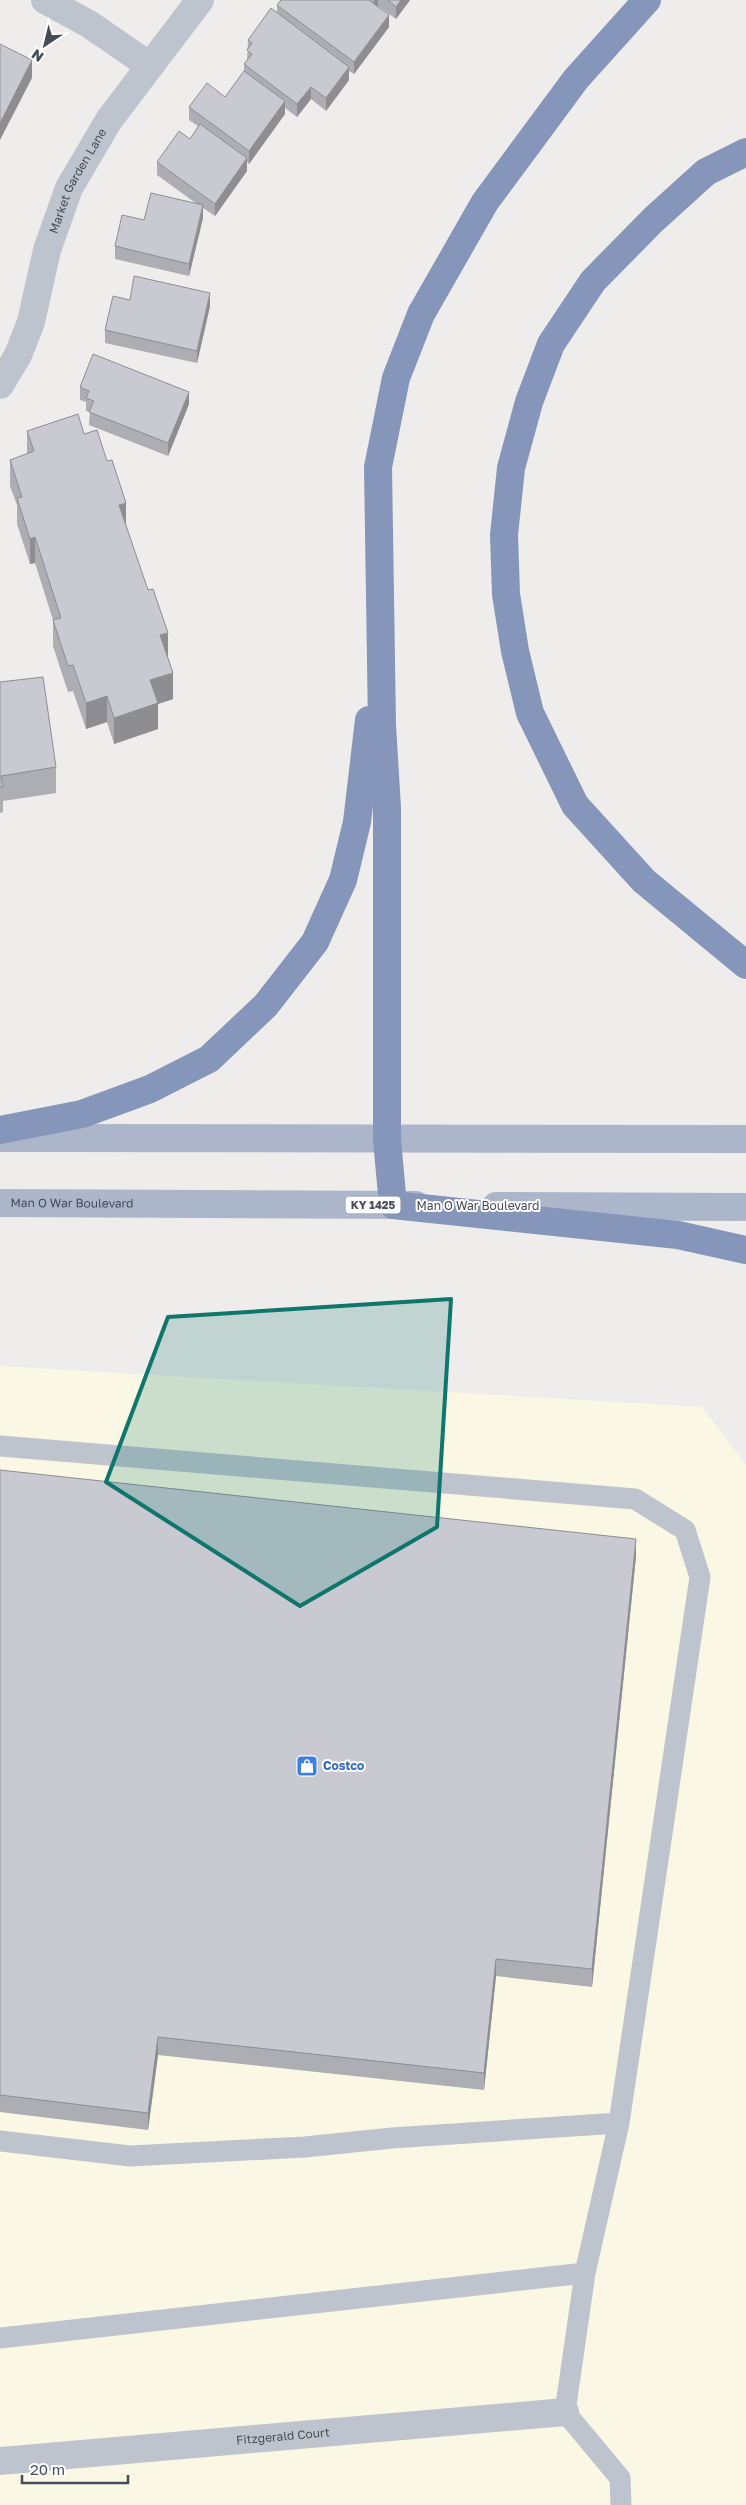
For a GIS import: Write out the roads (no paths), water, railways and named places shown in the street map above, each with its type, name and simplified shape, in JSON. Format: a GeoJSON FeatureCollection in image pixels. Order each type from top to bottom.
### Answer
{"type":"FeatureCollection","features":[{"type":"Feature","properties":{"kind":"highway"},"geometry":{"type":"LineString","coordinates":[[647,0],[576,79],[485,202],[421,314],[396,378],[378,467],[382,725],[387,808],[387,1140],[393,1205],[678,1235],[746,1250]]}},
{"type":"Feature","properties":{"kind":"highway"},"geometry":{"type":"LineString","coordinates":[[746,152],[706,172],[653,220],[593,281],[551,344],[529,402],[511,468],[504,535],[507,604],[515,651],[530,713],[575,805],[644,881],[746,965]]}},
{"type":"Feature","properties":{"kind":"highway"},"geometry":{"type":"LineString","coordinates":[[0,1130],[82,1114],[150,1089],[209,1059],[266,1005],[315,942],[343,880],[357,822],[380,627]]}},
{"type":"Feature","properties":{"kind":"main road"},"geometry":{"type":"LineString","coordinates":[[0,1138],[746,1139]]}},
{"type":"Feature","properties":{"kind":"main road","name":"Man O War Boulevard"},"geometry":{"type":"LineString","coordinates":[[0,1203],[746,1207]]}},
{"type":"Feature","properties":{"kind":"street"},"geometry":{"type":"LineString","coordinates":[[46,0],[89,24],[150,66]]}},
{"type":"Feature","properties":{"kind":"street","name":"Market Garden Lane"},"geometry":{"type":"LineString","coordinates":[[0,385],[18,355],[31,322],[47,250],[69,188],[110,120],[200,0]]}},
{"type":"Feature","properties":{"kind":"street","name":"Fitzgerald Court"},"geometry":{"type":"LineString","coordinates":[[0,2461],[565,2412]]}},
{"type":"Feature","properties":{"kind":"lane"},"geometry":{"type":"LineString","coordinates":[[0,1446],[635,1499],[685,1530],[700,1577],[619,2123],[585,2273],[565,2412],[620,2478],[621,2505]]}},
{"type":"Feature","properties":{"kind":"lane"},"geometry":{"type":"LineString","coordinates":[[0,2141],[130,2156],[305,2147],[392,2138],[619,2123]]}},
{"type":"Feature","properties":{"kind":"lane"},"geometry":{"type":"LineString","coordinates":[[0,2338],[585,2273]]}},
{"type":"Feature","properties":{"kind":"place","name":"Costco"},"geometry":{"type":"Point","coordinates":[307,1766]}}]}
